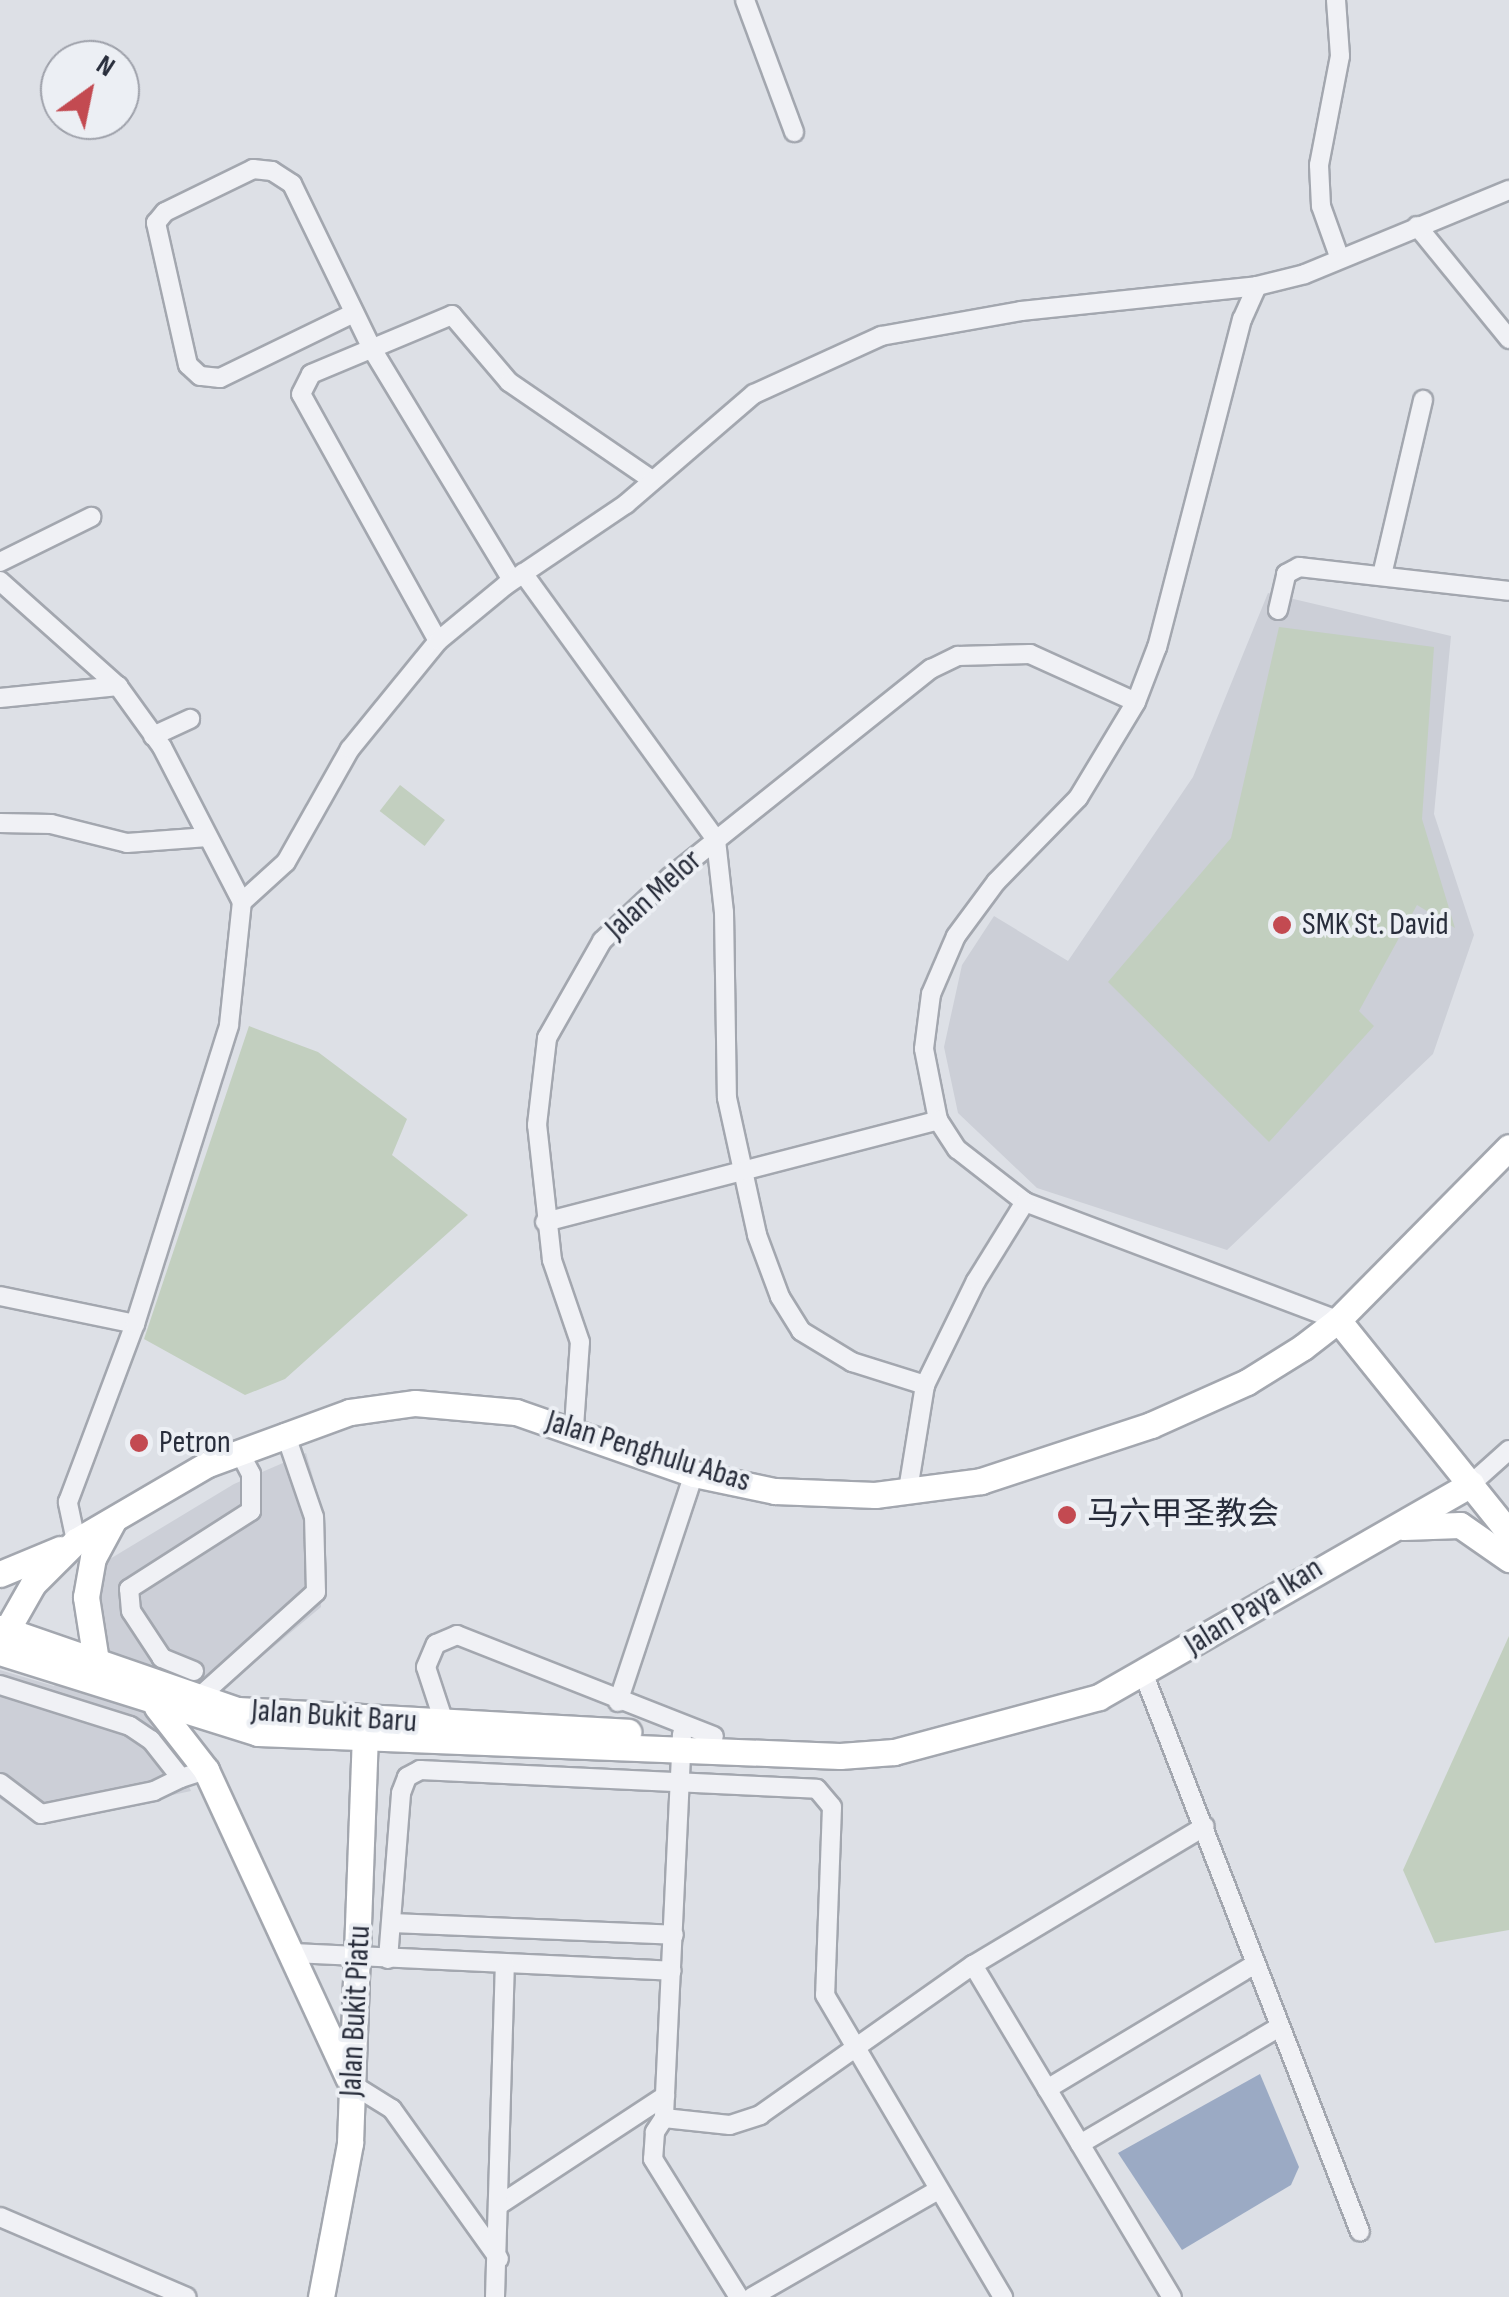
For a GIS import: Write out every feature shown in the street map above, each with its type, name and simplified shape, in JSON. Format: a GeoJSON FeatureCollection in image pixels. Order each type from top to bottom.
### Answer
{"type":"FeatureCollection","features":[{"type":"Feature","properties":{"kind":"main road","name":"Jalan Penghulu Abas"},"geometry":{"type":"LineString","coordinates":[[1,1638],[33,1584],[76,1542],[115,1516],[239,1451],[284,1432],[350,1412],[416,1403],[471,1405],[574,1427],[694,1474],[775,1491],[908,1490],[981,1481],[1152,1425],[1247,1382],[1338,1320],[1509,1147]]}},
{"type":"Feature","properties":{"kind":"main road"},"geometry":{"type":"LineString","coordinates":[[1338,1320],[1509,1533]]}},
{"type":"Feature","properties":{"kind":"main road","name":"Jalan Paya Ikan"},"geometry":{"type":"LineString","coordinates":[[682,1743],[840,1756],[894,1752],[983,1732],[1099,1697],[1144,1676],[1380,1532],[1471,1484]]}},
{"type":"Feature","properties":{"kind":"main road"},"geometry":{"type":"LineString","coordinates":[[96,1661],[86,1618],[89,1575],[115,1516]]}},
{"type":"Feature","properties":{"kind":"main road"},"geometry":{"type":"LineString","coordinates":[[1380,1532],[1460,1525],[1509,1560]]}},
{"type":"Feature","properties":{"kind":"main road"},"geometry":{"type":"LineString","coordinates":[[0,1574],[76,1542]]}},
{"type":"Feature","properties":{"kind":"main road","name":"Jalan Bukit Baru"},"geometry":{"type":"LineString","coordinates":[[1,1638],[96,1661],[197,1700],[365,1731]]}},
{"type":"Feature","properties":{"kind":"main road","name":"Jalan Bukit Baru"},"geometry":{"type":"LineString","coordinates":[[1,1638],[150,1701],[258,1733],[365,1731],[682,1743]]}},
{"type":"Feature","properties":{"kind":"main road"},"geometry":{"type":"LineString","coordinates":[[150,1701],[167,1714],[193,1774],[293,1952],[350,2083]]}},
{"type":"Feature","properties":{"kind":"main road","name":"Jalan Bukit Piatu"},"geometry":{"type":"LineString","coordinates":[[321,2297],[344,2195],[360,1958],[365,1731]]}},
{"type":"Feature","properties":{"kind":"main road","name":"Jalan Paya Ikan"},"geometry":{"type":"LineString","coordinates":[[682,1743],[714,1736],[834,1741],[983,1732]]}},
{"type":"Feature","properties":{"kind":"street"},"geometry":{"type":"LineString","coordinates":[[745,0],[794,132]]}},
{"type":"Feature","properties":{"kind":"street"},"geometry":{"type":"LineString","coordinates":[[1336,0],[1340,56],[1319,165],[1321,206],[1340,259]]}},
{"type":"Feature","properties":{"kind":"street"},"geometry":{"type":"LineString","coordinates":[[354,313],[220,378],[200,376],[188,366],[156,224],[165,212],[252,168],[272,170],[292,184],[372,349],[518,577],[716,840],[724,912],[721,1034],[743,1170],[757,1235],[800,1330],[852,1362],[925,1385]]}},
{"type":"Feature","properties":{"kind":"street"},"geometry":{"type":"LineString","coordinates":[[242,902],[286,862],[350,750],[438,641],[518,577],[652,480],[754,394],[881,336],[1022,311],[1257,286],[1340,259],[1509,190]]}},
{"type":"Feature","properties":{"kind":"street"},"geometry":{"type":"LineString","coordinates":[[1417,226],[1509,339]]}},
{"type":"Feature","properties":{"kind":"street"},"geometry":{"type":"LineString","coordinates":[[1257,286],[1242,319],[1157,647],[1136,702],[1078,798],[996,882],[941,964],[924,1049],[938,1120],[957,1150],[1025,1202],[1338,1320]]}},
{"type":"Feature","properties":{"kind":"street"},"geometry":{"type":"LineString","coordinates":[[438,641],[301,394],[311,374],[452,315],[509,382],[652,480]]}},
{"type":"Feature","properties":{"kind":"street"},"geometry":{"type":"LineString","coordinates":[[1382,575],[1423,400]]}},
{"type":"Feature","properties":{"kind":"street"},"geometry":{"type":"LineString","coordinates":[[0,562],[91,517]]}},
{"type":"Feature","properties":{"kind":"street"},"geometry":{"type":"LineString","coordinates":[[1278,610],[1286,574],[1299,568],[1509,591]]}},
{"type":"Feature","properties":{"kind":"street"},"geometry":{"type":"LineString","coordinates":[[0,580],[118,686],[153,736],[242,902],[229,1025],[135,1324],[68,1502],[76,1542]]}},
{"type":"Feature","properties":{"kind":"street","name":"Jalan Melor"},"geometry":{"type":"LineString","coordinates":[[574,1427],[580,1342],[545,1222],[538,1109],[547,1038],[559,1008],[624,916],[931,669],[958,656],[1030,654],[1136,702]]}},
{"type":"Feature","properties":{"kind":"street"},"geometry":{"type":"LineString","coordinates":[[0,698],[118,686]]}},
{"type":"Feature","properties":{"kind":"street"},"geometry":{"type":"LineString","coordinates":[[153,736],[190,719]]}},
{"type":"Feature","properties":{"kind":"street"},"geometry":{"type":"LineString","coordinates":[[0,823],[51,824],[127,843],[208,838]]}},
{"type":"Feature","properties":{"kind":"street"},"geometry":{"type":"LineString","coordinates":[[545,1222],[938,1120]]}},
{"type":"Feature","properties":{"kind":"street"},"geometry":{"type":"LineString","coordinates":[[908,1490],[925,1385],[976,1280],[1025,1202]]}},
{"type":"Feature","properties":{"kind":"street"},"geometry":{"type":"LineString","coordinates":[[0,1296],[135,1324]]}},
{"type":"Feature","properties":{"kind":"street"},"geometry":{"type":"LineString","coordinates":[[197,1700],[316,1592],[314,1517],[284,1432]]}},
{"type":"Feature","properties":{"kind":"street","name":"Jalan Paya Ikan"},"geometry":{"type":"LineString","coordinates":[[1471,1484],[1509,1450]]}},
{"type":"Feature","properties":{"kind":"street"},"geometry":{"type":"LineString","coordinates":[[194,1672],[162,1658],[131,1611],[128,1588],[250,1510],[252,1474],[239,1451]]}},
{"type":"Feature","properties":{"kind":"street"},"geometry":{"type":"LineString","coordinates":[[618,1702],[694,1474]]}},
{"type":"Feature","properties":{"kind":"street"},"geometry":{"type":"LineString","coordinates":[[446,1734],[426,1668],[446,1636],[472,1639],[618,1702],[714,1736]]}},
{"type":"Feature","properties":{"kind":"street"},"geometry":{"type":"LineString","coordinates":[[1144,1676],[1205,1826],[1253,1965],[1360,2232]]}},
{"type":"Feature","properties":{"kind":"street"},"geometry":{"type":"LineString","coordinates":[[0,1685],[130,1726],[193,1774],[154,1792],[41,1814],[0,1782]]}},
{"type":"Feature","properties":{"kind":"street"},"geometry":{"type":"LineString","coordinates":[[682,1743],[664,2118],[655,2132],[652,2159],[740,2297]]}},
{"type":"Feature","properties":{"kind":"street"},"geometry":{"type":"LineString","coordinates":[[388,1959],[400,1793],[407,1777],[420,1770],[810,1788],[828,1798],[825,1995],[851,2046],[1004,2297]]}},
{"type":"Feature","properties":{"kind":"street"},"geometry":{"type":"LineString","coordinates":[[664,2118],[745,2123],[973,1965],[1205,1826]]}},
{"type":"Feature","properties":{"kind":"street"},"geometry":{"type":"LineString","coordinates":[[392,1922],[674,1935]]}},
{"type":"Feature","properties":{"kind":"street"},"geometry":{"type":"LineString","coordinates":[[293,1952],[672,1972]]}},
{"type":"Feature","properties":{"kind":"street"},"geometry":{"type":"LineString","coordinates":[[495,2297],[505,1964]]}},
{"type":"Feature","properties":{"kind":"street"},"geometry":{"type":"LineString","coordinates":[[973,1965],[1172,2297]]}},
{"type":"Feature","properties":{"kind":"street"},"geometry":{"type":"LineString","coordinates":[[1047,2088],[1253,1965]]}},
{"type":"Feature","properties":{"kind":"street"},"geometry":{"type":"LineString","coordinates":[[1080,2144],[1278,2028]]}},
{"type":"Feature","properties":{"kind":"street"},"geometry":{"type":"LineString","coordinates":[[350,2083],[392,2109],[499,2259]]}},
{"type":"Feature","properties":{"kind":"street"},"geometry":{"type":"LineString","coordinates":[[499,2206],[665,2096]]}},
{"type":"Feature","properties":{"kind":"street"},"geometry":{"type":"LineString","coordinates":[[752,2297],[938,2190]]}},
{"type":"Feature","properties":{"kind":"street"},"geometry":{"type":"LineString","coordinates":[[0,2217],[186,2297]]}},
{"type":"Feature","properties":{"kind":"shaded area","name":"SMK St. David"},"geometry":{"type":"Polygon","coordinates":[[[1268,593],[1451,636],[1434,814],[1474,935],[1433,1054],[1227,1250],[1037,1188],[958,1113],[944,1047],[962,965],[994,916],[1068,961],[1193,777],[1268,593]]]}},
{"type":"Feature","properties":{"kind":"shaded area"},"geometry":{"type":"Polygon","coordinates":[[[306,1453],[323,1512],[321,1607],[166,1737],[191,1791],[39,1824],[0,1799],[0,1670],[54,1686],[89,1639],[85,1574],[234,1484],[306,1453]]]}},
{"type":"Feature","properties":{"kind":"green space"},"geometry":{"type":"Polygon","coordinates":[[[1279,627],[1434,647],[1422,819],[1455,928],[1417,905],[1359,1011],[1374,1026],[1269,1142],[1108,982],[1231,838],[1279,627]]]}},
{"type":"Feature","properties":{"kind":"green space"},"geometry":{"type":"Polygon","coordinates":[[[400,785],[445,820],[425,846],[380,811],[400,785]]]}},
{"type":"Feature","properties":{"kind":"green space"},"geometry":{"type":"Polygon","coordinates":[[[249,1026],[318,1052],[407,1119],[392,1155],[468,1215],[285,1379],[245,1395],[144,1339],[249,1026]]]}},
{"type":"Feature","properties":{"kind":"green space"},"geometry":{"type":"Polygon","coordinates":[[[1509,1636],[1509,1930],[1435,1943],[1403,1870],[1509,1636]]]}},
{"type":"Feature","properties":{"kind":"water"},"geometry":{"type":"Polygon","coordinates":[[[1260,2074],[1299,2167],[1291,2185],[1182,2250],[1118,2153],[1260,2074]]]}},
{"type":"Feature","properties":{"kind":"place","name":"SMK St. David"},"geometry":{"type":"Point","coordinates":[1282,925]}},
{"type":"Feature","properties":{"kind":"place","name":"Petron"},"geometry":{"type":"Point","coordinates":[139,1443]}},
{"type":"Feature","properties":{"kind":"place","name":"马六甲圣教会"},"geometry":{"type":"Point","coordinates":[1067,1515]}}]}
